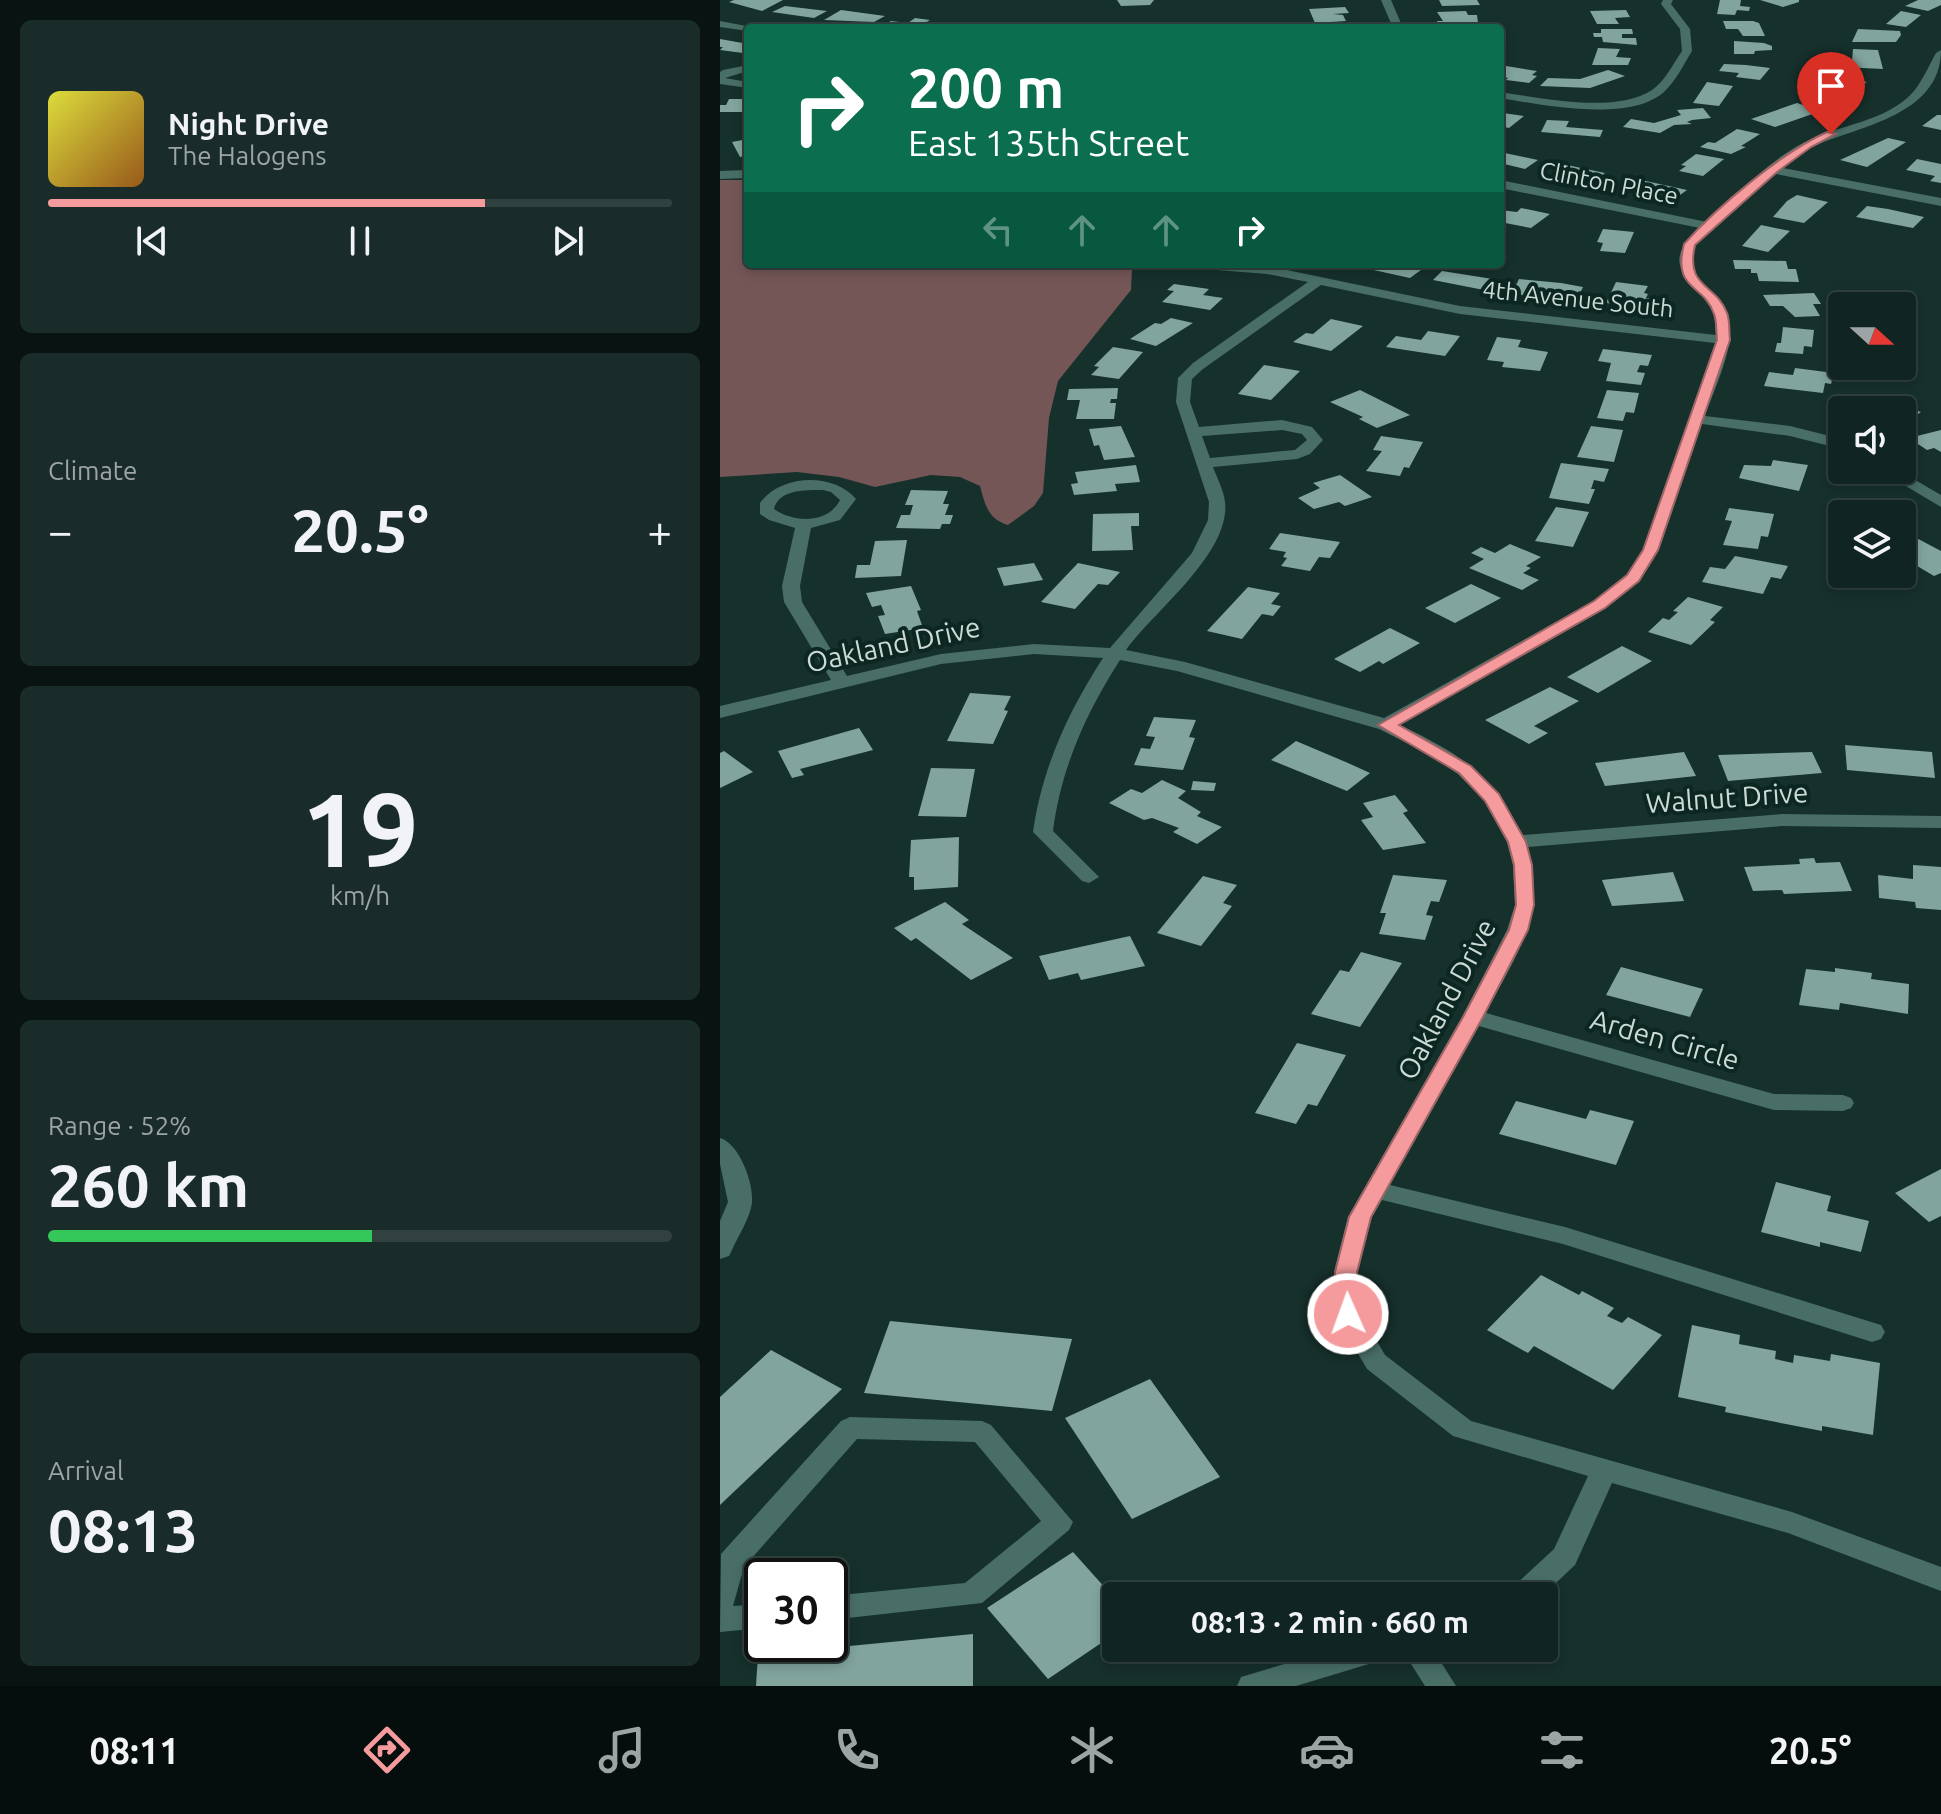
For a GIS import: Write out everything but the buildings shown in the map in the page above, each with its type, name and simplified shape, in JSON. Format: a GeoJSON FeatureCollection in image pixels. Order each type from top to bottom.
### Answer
{"type":"FeatureCollection","features":[{"type":"Feature","properties":{"kind":"street"},"geometry":{"type":"LineString","coordinates":[[1386,0],[1396,24]]}},
{"type":"Feature","properties":{"kind":"street"},"geometry":{"type":"LineString","coordinates":[[1504,96],[1572,106],[1640,101],[1657,92],[1687,51],[1685,29],[1666,4],[1668,0]]}},
{"type":"Feature","properties":{"kind":"street"},"geometry":{"type":"LineString","coordinates":[[720,24],[744,27]]}},
{"type":"Feature","properties":{"kind":"street"},"geometry":{"type":"LineString","coordinates":[[1386,725],[1599,605],[1633,578],[1651,550],[1723,340],[1721,312],[1691,278],[1685,262],[1690,244],[1773,170],[1807,145],[1885,116],[1905,104],[1919,92],[1941,53]]}},
{"type":"Feature","properties":{"kind":"street"},"geometry":{"type":"LineString","coordinates":[[744,69],[727,72],[720,78],[728,84],[744,85]]}},
{"type":"Feature","properties":{"kind":"street"},"geometry":{"type":"LineString","coordinates":[[1773,170],[1941,202]]}},
{"type":"Feature","properties":{"kind":"street"},"geometry":{"type":"LineString","coordinates":[[720,175],[744,174]]}},
{"type":"Feature","properties":{"kind":"street","name":"Clinton Place"},"geometry":{"type":"LineString","coordinates":[[1504,185],[1710,226]]}},
{"type":"Feature","properties":{"kind":"street","name":"4th Avenue South"},"geometry":{"type":"LineString","coordinates":[[1242,268],[1320,280],[1460,310],[1723,340]]}},
{"type":"Feature","properties":{"kind":"street"},"geometry":{"type":"LineString","coordinates":[[1089,877],[1043,832],[1044,811],[1055,770],[1077,718],[1131,632],[1207,546],[1218,516],[1217,502],[1183,402],[1185,378],[1320,280]]}},
{"type":"Feature","properties":{"kind":"street"},"geometry":{"type":"LineString","coordinates":[[1696,419],[1790,431],[1828,440]]}},
{"type":"Feature","properties":{"kind":"street"},"geometry":{"type":"LineString","coordinates":[[1192,432],[1282,425],[1307,430],[1315,440],[1311,447],[1297,454],[1204,463]]}},
{"type":"Feature","properties":{"kind":"street"},"geometry":{"type":"LineString","coordinates":[[1911,484],[1941,502]]}},
{"type":"Feature","properties":{"kind":"street"},"geometry":{"type":"LineString","coordinates":[[804,524],[791,586],[793,602],[843,684]]}},
{"type":"Feature","properties":{"kind":"street","name":"Oakland Drive"},"geometry":{"type":"LineString","coordinates":[[720,712],[941,659],[1034,649],[1117,654],[1208,673],[1386,725],[1432,748],[1465,770],[1493,798],[1517,842],[1523,865],[1525,905],[1518,930],[1473,1017],[1360,1217],[1346,1272],[1348,1314],[1376,1362],[1462,1429],[1792,1523],[1941,1579]]}},
{"type":"Feature","properties":{"kind":"street","name":"Walnut Drive"},"geometry":{"type":"LineString","coordinates":[[1517,842],[1761,819],[1878,817],[1941,822]]}},
{"type":"Feature","properties":{"kind":"street","name":"Arden Circle"},"geometry":{"type":"LineString","coordinates":[[1473,1017],[1774,1102],[1843,1103]]}},
{"type":"Feature","properties":{"kind":"street"},"geometry":{"type":"LineString","coordinates":[[720,1146],[731,1160],[740,1202],[720,1250]]}},
{"type":"Feature","properties":{"kind":"street"},"geometry":{"type":"LineString","coordinates":[[1375,1190],[1565,1236],[1872,1332]]}},
{"type":"Feature","properties":{"kind":"street"},"geometry":{"type":"LineString","coordinates":[[720,1604],[731,1562],[850,1428],[982,1432],[1059,1522],[972,1594],[848,1606]]}},
{"type":"Feature","properties":{"kind":"street"},"geometry":{"type":"LineString","coordinates":[[1538,1582],[1565,1557],[1604,1470]]}},
{"type":"Feature","properties":{"kind":"street"},"geometry":{"type":"LineString","coordinates":[[720,1620],[744,1618]]}},
{"type":"Feature","properties":{"kind":"street"},"geometry":{"type":"LineString","coordinates":[[1252,1686],[1334,1662]]}},
{"type":"Feature","properties":{"kind":"street"},"geometry":{"type":"LineString","coordinates":[[1425,1662],[1441,1686]]}},
{"type":"Feature","properties":{"kind":"shaded area"},"geometry":{"type":"Polygon","coordinates":[[[720,180],[744,180],[744,268],[1132,270],[1131,290],[1058,381],[1049,418],[1043,493],[1034,506],[1008,525],[988,510],[980,486],[960,477],[931,475],[875,487],[839,477],[797,472],[720,477],[720,180]]]}},
{"type":"Feature","properties":{"kind":"route"},"geometry":{"type":"LineString","coordinates":[[1348,1314],[1346,1272],[1360,1217],[1473,1017],[1518,930],[1525,905],[1523,865],[1517,842],[1493,798],[1465,770],[1432,748],[1386,725],[1599,605],[1633,578],[1651,550],[1723,340],[1721,312],[1691,278],[1685,262],[1690,244],[1773,170],[1807,145],[1831,134]]}}]}
